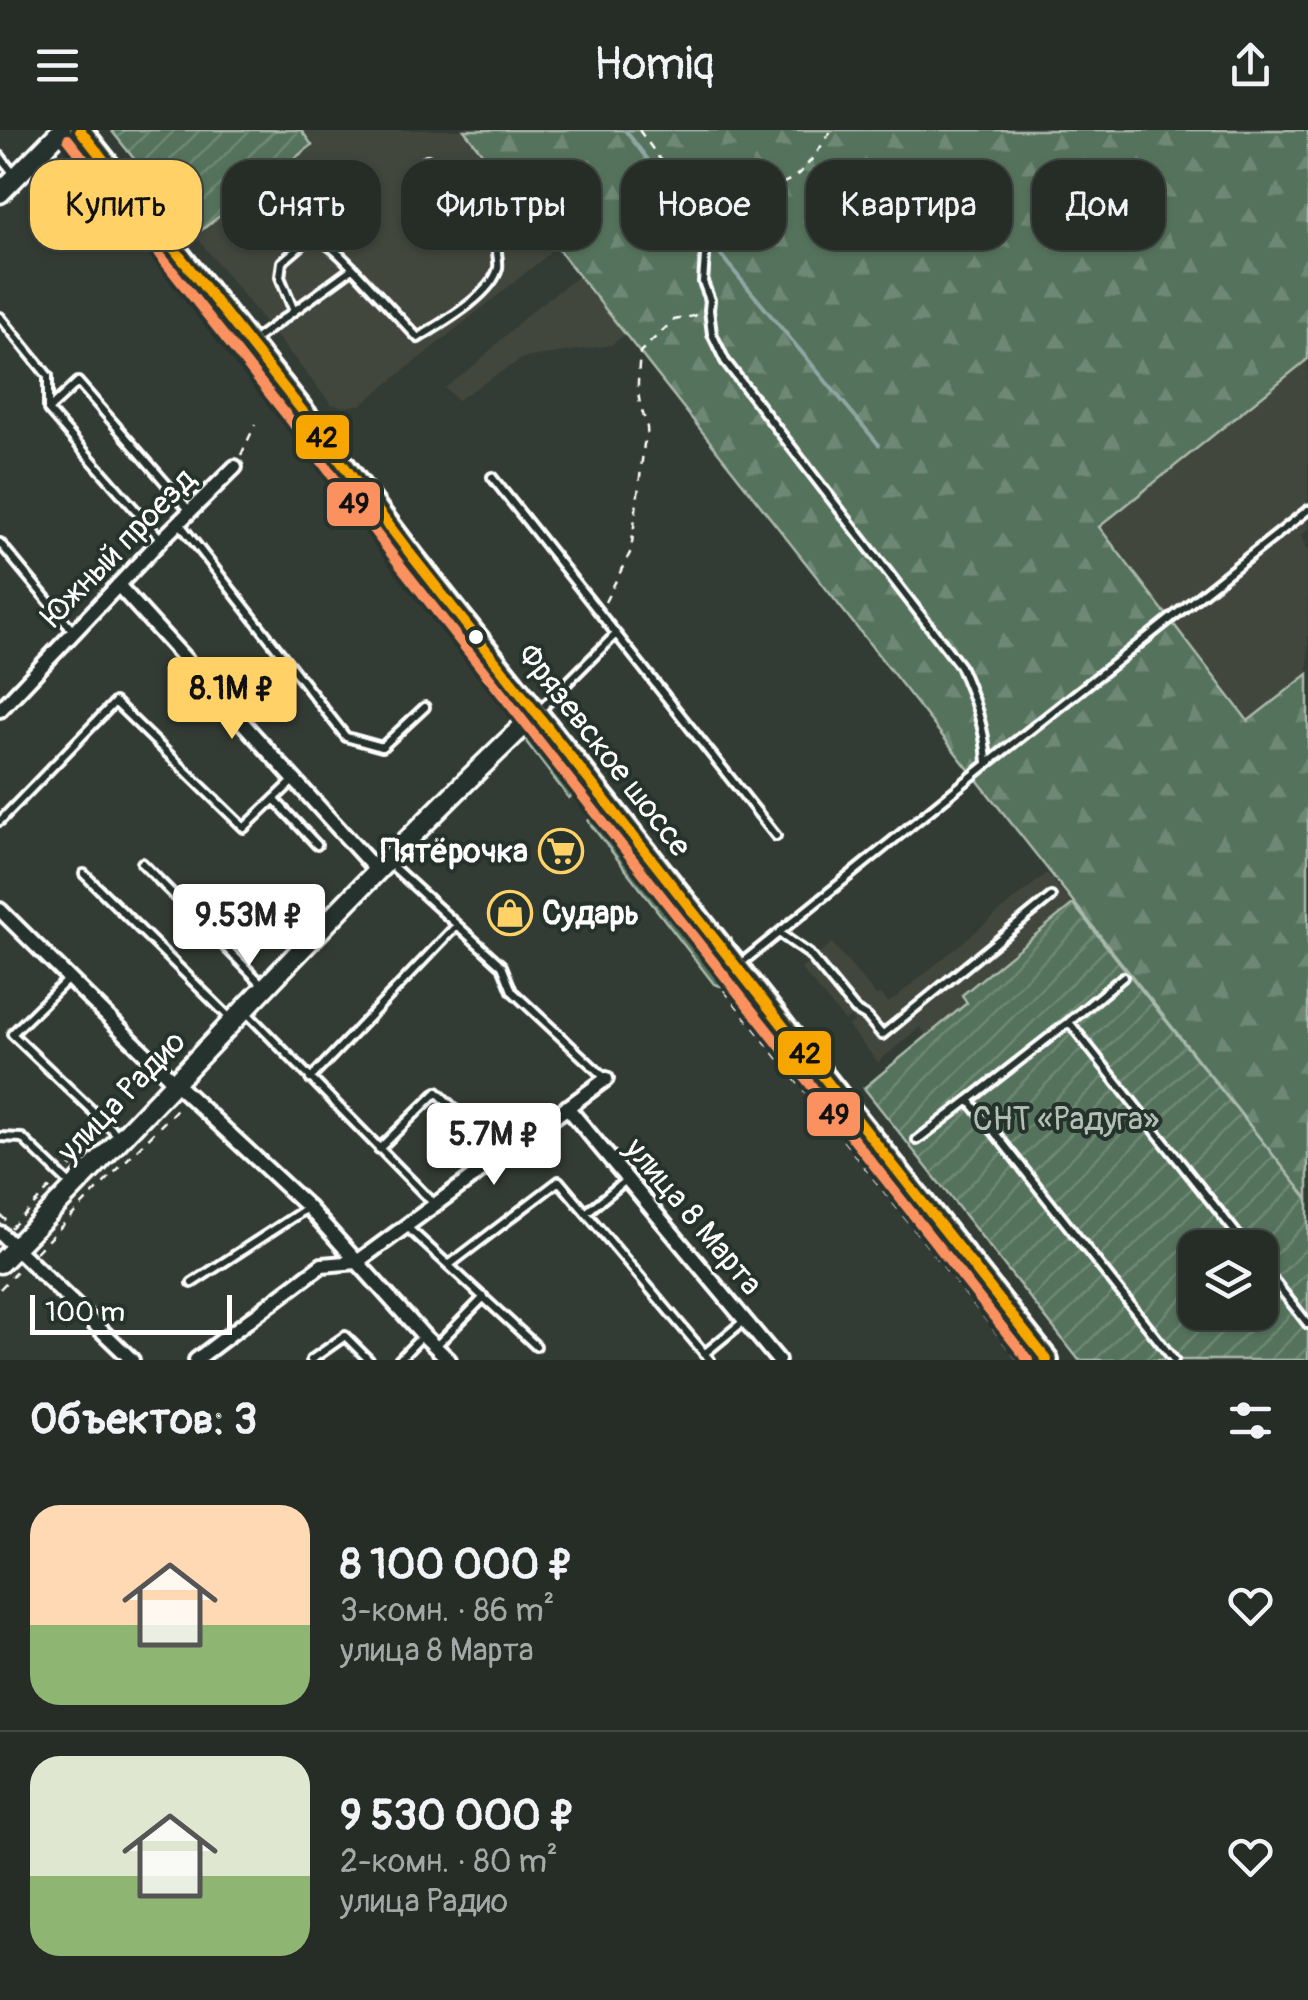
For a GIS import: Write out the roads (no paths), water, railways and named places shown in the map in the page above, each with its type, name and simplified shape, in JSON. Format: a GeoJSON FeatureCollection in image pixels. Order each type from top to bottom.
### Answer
{"type":"FeatureCollection","features":[{"type":"Feature","properties":{"kind":"highway","name":"Фрязевское шоссе"},"geometry":{"type":"LineString","coordinates":[[80,130],[1047,1360]]}},
{"type":"Feature","properties":{"kind":"main road"},"geometry":{"type":"LineString","coordinates":[[0,192],[62,130]]}},
{"type":"Feature","properties":{"kind":"main road","name":"улица Радио"},"geometry":{"type":"LineString","coordinates":[[0,1263],[11,1244],[115,1133],[182,1090],[238,1015],[265,986],[537,712]]}},
{"type":"Feature","properties":{"kind":"street","name":"Южный проезд"},"geometry":{"type":"LineString","coordinates":[[0,710],[235,467]]}},
{"type":"Feature","properties":{"kind":"street"},"geometry":{"type":"LineString","coordinates":[[118,586],[295,780],[381,866]]}},
{"type":"Feature","properties":{"kind":"street"},"geometry":{"type":"LineString","coordinates":[[0,910],[308,1208],[449,1360]]}},
{"type":"Feature","properties":{"kind":"street"},"geometry":{"type":"LineString","coordinates":[[196,1360],[322,1265],[357,1262],[606,1079]]}},
{"type":"Feature","properties":{"kind":"street","name":"улица 8 Марта"},"geometry":{"type":"LineString","coordinates":[[567,1107],[778,1360]]}},
{"type":"Feature","properties":{"kind":"street"},"geometry":{"type":"LineString","coordinates":[[11,1244],[132,1360]]}},
{"type":"Feature","properties":{"kind":"lane"},"geometry":{"type":"LineString","coordinates":[[0,156],[16,177]]}},
{"type":"Feature","properties":{"kind":"lane"},"geometry":{"type":"LineString","coordinates":[[294,312],[280,277],[282,262],[309,238],[332,248],[418,338],[459,311],[488,285],[498,268],[496,250]]}},
{"type":"Feature","properties":{"kind":"lane"},"geometry":{"type":"LineString","coordinates":[[706,250],[703,282],[710,300],[712,334],[725,361],[960,666],[978,706],[987,764]]}},
{"type":"Feature","properties":{"kind":"lane"},"geometry":{"type":"LineString","coordinates":[[249,344],[353,268]]}},
{"type":"Feature","properties":{"kind":"lane"},"geometry":{"type":"LineString","coordinates":[[0,317],[48,376],[48,410],[161,540]]}},
{"type":"Feature","properties":{"kind":"lane"},"geometry":{"type":"LineString","coordinates":[[48,410],[78,382],[190,512]]}},
{"type":"Feature","properties":{"kind":"lane"},"geometry":{"type":"LineString","coordinates":[[492,477],[776,836]]}},
{"type":"Feature","properties":{"kind":"lane"},"geometry":{"type":"LineString","coordinates":[[738,966],[1308,510]]}},
{"type":"Feature","properties":{"kind":"lane"},"geometry":{"type":"LineString","coordinates":[[179,523],[346,737],[382,746],[425,707]]}},
{"type":"Feature","properties":{"kind":"lane"},"geometry":{"type":"LineString","coordinates":[[0,543],[74,632]]}},
{"type":"Feature","properties":{"kind":"lane"},"geometry":{"type":"LineString","coordinates":[[537,712],[616,634]]}},
{"type":"Feature","properties":{"kind":"lane"},"geometry":{"type":"LineString","coordinates":[[0,820],[115,702],[244,828],[295,780]]}},
{"type":"Feature","properties":{"kind":"lane"},"geometry":{"type":"LineString","coordinates":[[274,799],[317,845]]}},
{"type":"Feature","properties":{"kind":"lane"},"geometry":{"type":"LineString","coordinates":[[142,863],[265,986]]}},
{"type":"Feature","properties":{"kind":"lane"},"geometry":{"type":"LineString","coordinates":[[381,866],[502,966],[512,991],[606,1079]]}},
{"type":"Feature","properties":{"kind":"lane"},"geometry":{"type":"LineString","coordinates":[[84,874],[310,1078],[435,1205]]}},
{"type":"Feature","properties":{"kind":"lane"},"geometry":{"type":"LineString","coordinates":[[778,933],[809,954],[854,1010],[867,1017],[882,1034],[1051,897]]}},
{"type":"Feature","properties":{"kind":"lane"},"geometry":{"type":"LineString","coordinates":[[310,1078],[457,925]]}},
{"type":"Feature","properties":{"kind":"lane"},"geometry":{"type":"LineString","coordinates":[[917,1140],[1124,976]]}},
{"type":"Feature","properties":{"kind":"lane"},"geometry":{"type":"LineString","coordinates":[[69,978],[12,1034],[115,1133]]}},
{"type":"Feature","properties":{"kind":"lane"},"geometry":{"type":"LineString","coordinates":[[1069,1022],[1234,1230]]}},
{"type":"Feature","properties":{"kind":"lane"},"geometry":{"type":"LineString","coordinates":[[379,1149],[437,1092],[502,1155]]}},
{"type":"Feature","properties":{"kind":"lane"},"geometry":{"type":"LineString","coordinates":[[969,1100],[1174,1360]]}},
{"type":"Feature","properties":{"kind":"lane"},"geometry":{"type":"LineString","coordinates":[[0,1137],[22,1138],[68,1182]]}},
{"type":"Feature","properties":{"kind":"lane"},"geometry":{"type":"LineString","coordinates":[[587,1212],[627,1179]]}},
{"type":"Feature","properties":{"kind":"lane"},"geometry":{"type":"LineString","coordinates":[[449,1265],[560,1180],[707,1357],[745,1320]]}},
{"type":"Feature","properties":{"kind":"lane"},"geometry":{"type":"LineString","coordinates":[[192,1284],[308,1208]]}},
{"type":"Feature","properties":{"kind":"lane"},"geometry":{"type":"LineString","coordinates":[[406,1226],[536,1346]]}},
{"type":"Feature","properties":{"kind":"lane"},"geometry":{"type":"LineString","coordinates":[[1278,1286],[1308,1324]]}},
{"type":"Feature","properties":{"kind":"lane"},"geometry":{"type":"LineString","coordinates":[[436,1347],[484,1297]]}},
{"type":"Feature","properties":{"kind":"lane"},"geometry":{"type":"LineString","coordinates":[[399,1360],[423,1335]]}},
{"type":"Feature","properties":{"kind":"lane"},"geometry":{"type":"LineString","coordinates":[[311,1360],[345,1336],[370,1360]]}},
{"type":"Feature","properties":{"kind":"waterway"},"geometry":{"type":"LineString","coordinates":[[625,130],[728,264],[879,445]]}},
{"type":"Feature","properties":{"kind":"place","name":"Пятёрочка"},"geometry":{"type":"Point","coordinates":[561,851]}},
{"type":"Feature","properties":{"kind":"place","name":"Сударь"},"geometry":{"type":"Point","coordinates":[510,913]}},
{"type":"Feature","properties":{"kind":"park label","name":"СНТ «Радуга»"},"geometry":{"type":"Point","coordinates":[1066,1119]}}]}
